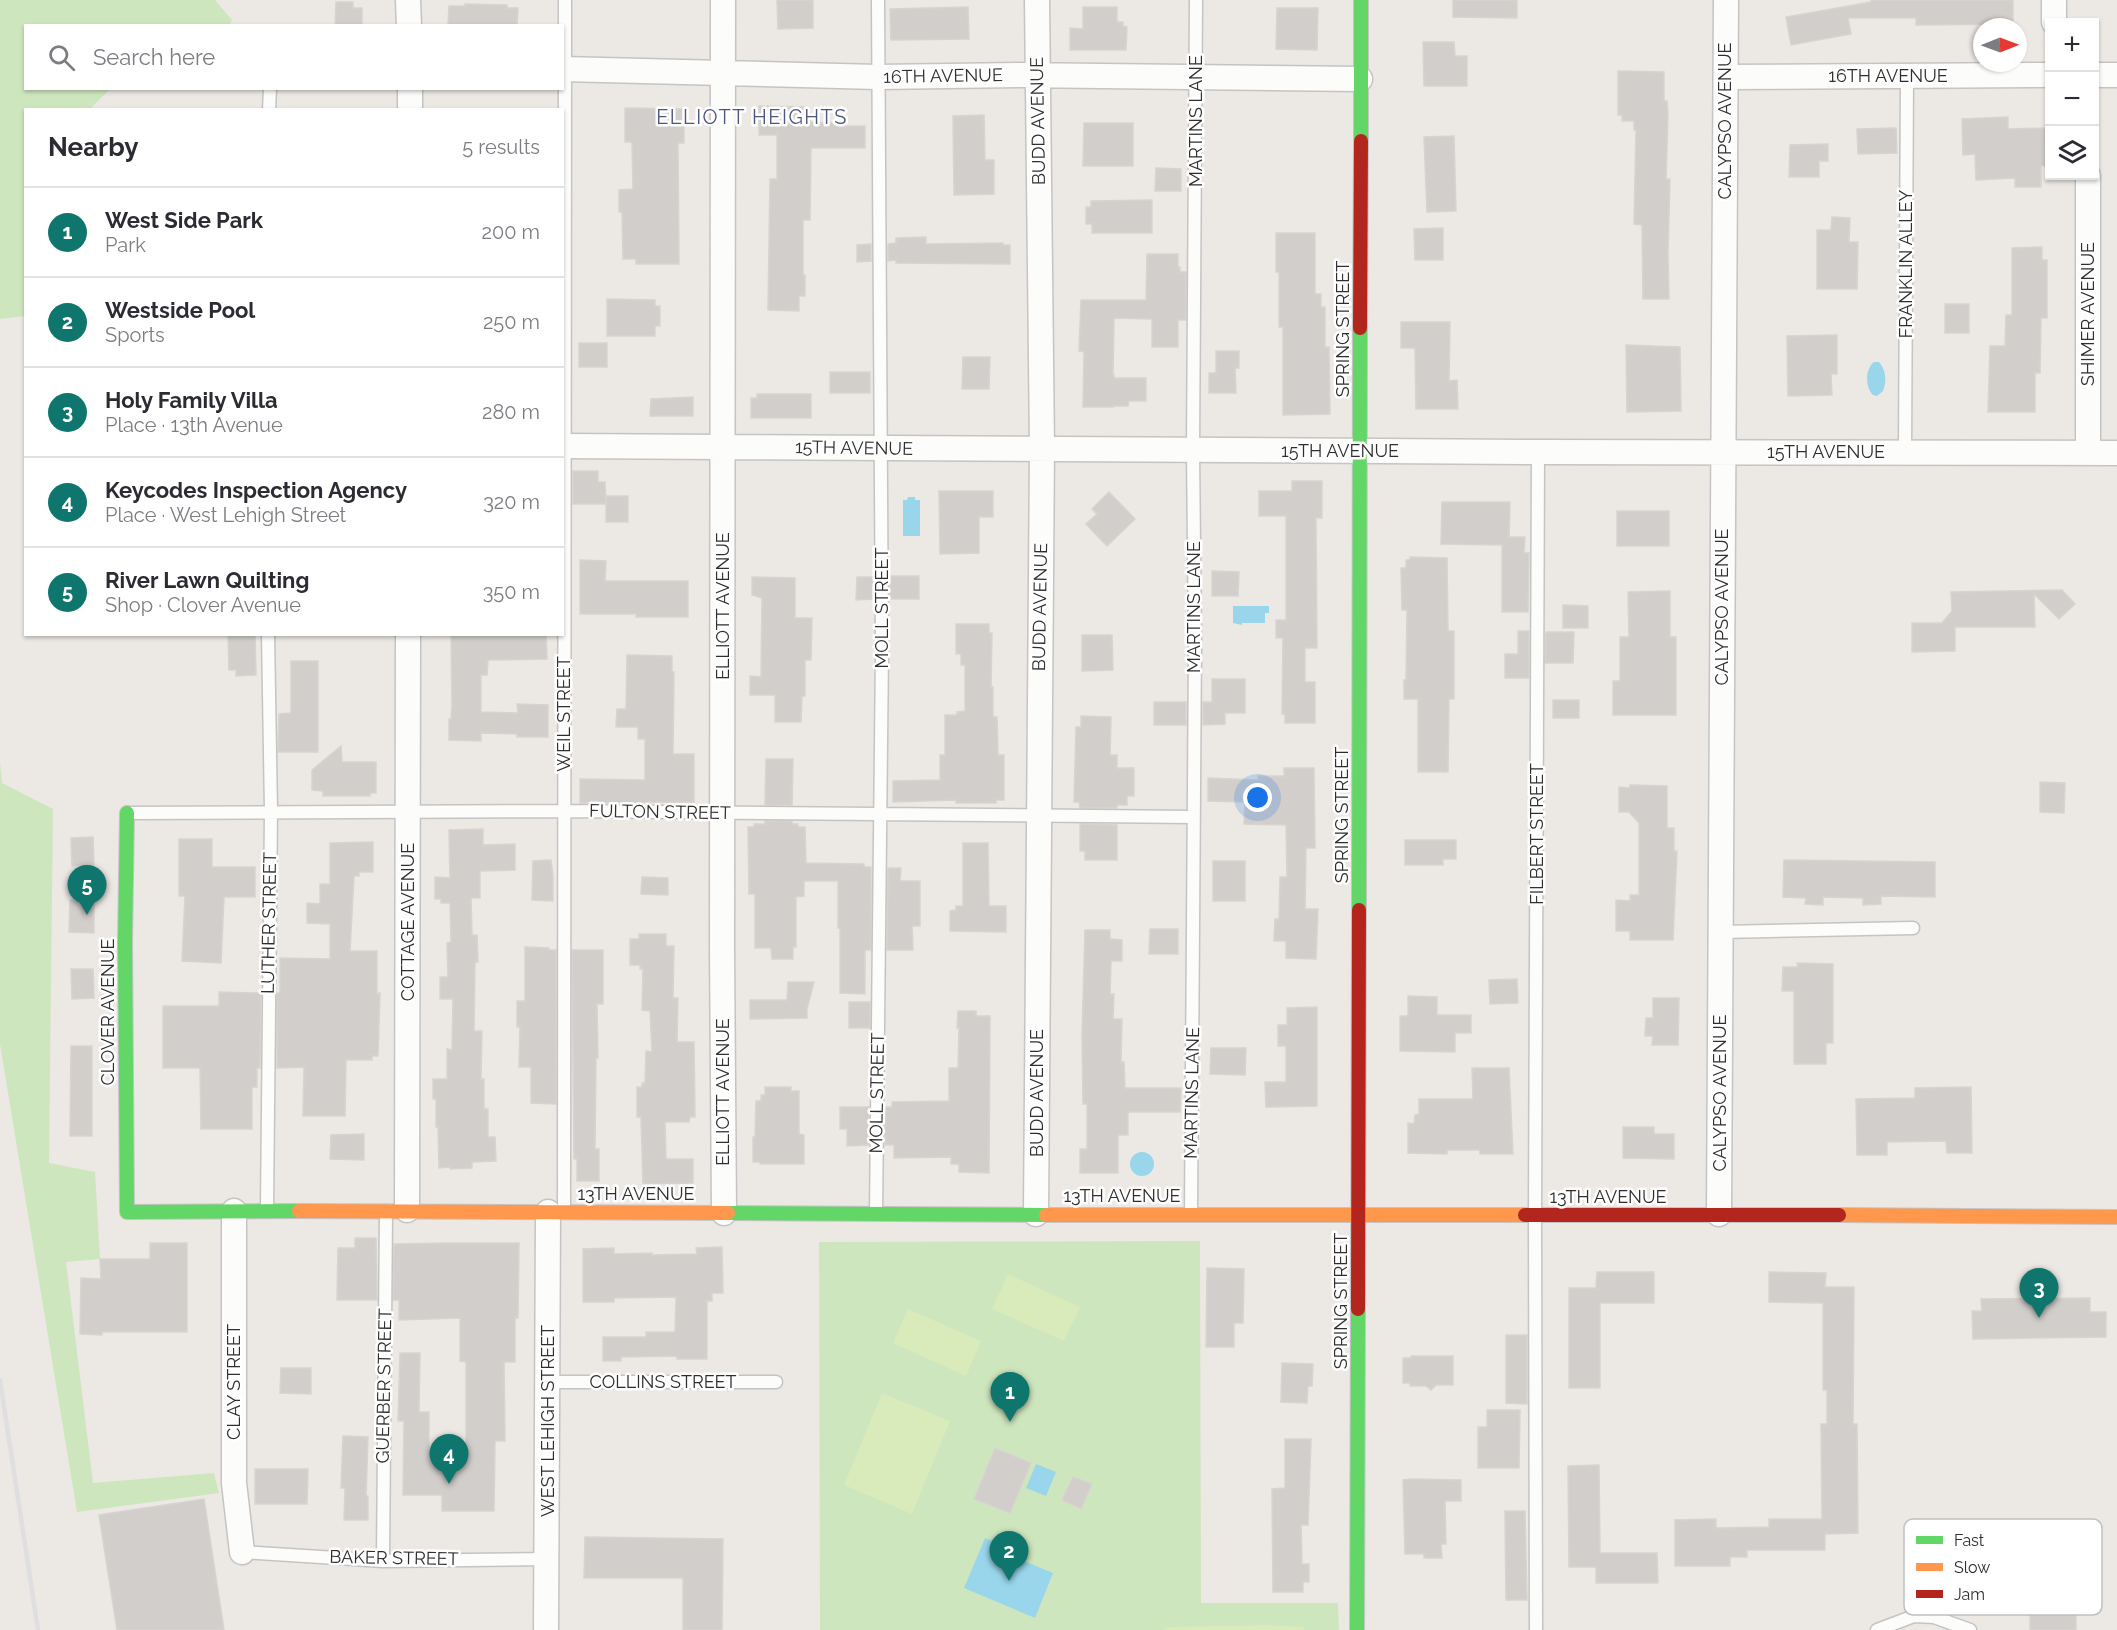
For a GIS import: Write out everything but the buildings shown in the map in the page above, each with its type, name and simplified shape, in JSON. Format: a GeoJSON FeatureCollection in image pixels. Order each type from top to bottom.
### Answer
{"type":"FeatureCollection","features":[{"type":"Feature","properties":{"kind":"street"},"geometry":{"type":"LineString","coordinates":[[408,0],[409,24]]}},
{"type":"Feature","properties":{"kind":"street","name":"ELLIOTT AVENUE"},"geometry":{"type":"LineString","coordinates":[[723,0],[724,1213]]}},
{"type":"Feature","properties":{"kind":"street","name":"BUDD AVENUE"},"geometry":{"type":"LineString","coordinates":[[1036,1214],[1042,449],[1037,0]]}},
{"type":"Feature","properties":{"kind":"street","name":"SPRING STREET"},"geometry":{"type":"LineString","coordinates":[[1357,1630],[1361,0]]}},
{"type":"Feature","properties":{"kind":"street","name":"CALYPSO AVENUE"},"geometry":{"type":"LineString","coordinates":[[1719,1214],[1726,0]]}},
{"type":"Feature","properties":{"kind":"street"},"geometry":{"type":"LineString","coordinates":[[2054,0],[2054,18]]}},
{"type":"Feature","properties":{"kind":"street","name":"16TH AVENUE"},"geometry":{"type":"LineString","coordinates":[[564,69],[878,77],[1038,75],[1360,79]]}},
{"type":"Feature","properties":{"kind":"street","name":"16TH AVENUE"},"geometry":{"type":"LineString","coordinates":[[1726,77],[2045,75]]}},
{"type":"Feature","properties":{"kind":"street"},"geometry":{"type":"LineString","coordinates":[[2099,75],[2117,75]]}},
{"type":"Feature","properties":{"kind":"street"},"geometry":{"type":"LineString","coordinates":[[410,90],[410,108]]}},
{"type":"Feature","properties":{"kind":"street","name":"SHIMER AVENUE"},"geometry":{"type":"LineString","coordinates":[[2088,180],[2088,453]]}},
{"type":"Feature","properties":{"kind":"street","name":"15TH AVENUE"},"geometry":{"type":"LineString","coordinates":[[564,446],[2117,453]]}},
{"type":"Feature","properties":{"kind":"street","name":"COTTAGE AVENUE"},"geometry":{"type":"LineString","coordinates":[[397,1210],[408,812],[408,636]]}},
{"type":"Feature","properties":{"kind":"street","name":"CLOVER AVENUE"},"geometry":{"type":"LineString","coordinates":[[127,813],[125,954],[127,1212]]}},
{"type":"Feature","properties":{"kind":"street","name":"13TH AVENUE"},"geometry":{"type":"LineString","coordinates":[[127,1212],[397,1210],[876,1215],[1719,1214],[2117,1217]]}},
{"type":"Feature","properties":{"kind":"street","name":"CLAY STREET"},"geometry":{"type":"LineString","coordinates":[[234,1211],[234,1483],[242,1552]]}},
{"type":"Feature","properties":{"kind":"street","name":"WEST LEHIGH STREET"},"geometry":{"type":"LineString","coordinates":[[546,1630],[549,1382],[556,1212]]}},
{"type":"Feature","properties":{"kind":"lane","name":"WEIL STREET"},"geometry":{"type":"LineString","coordinates":[[564,34],[565,0]]}},
{"type":"Feature","properties":{"kind":"lane","name":"MOLL STREET"},"geometry":{"type":"LineString","coordinates":[[876,1215],[881,814],[878,0]]}},
{"type":"Feature","properties":{"kind":"lane","name":"MARTINS LANE"},"geometry":{"type":"LineString","coordinates":[[1191,1215],[1196,0]]}},
{"type":"Feature","properties":{"kind":"lane","name":"FRANKLIN ALLEY"},"geometry":{"type":"LineString","coordinates":[[1905,453],[1907,76]]}},
{"type":"Feature","properties":{"kind":"lane"},"geometry":{"type":"LineString","coordinates":[[269,108],[270,90]]}},
{"type":"Feature","properties":{"kind":"lane","name":"WEIL STREET"},"geometry":{"type":"LineString","coordinates":[[563,90],[563,108]]}},
{"type":"Feature","properties":{"kind":"lane","name":"WEIL STREET"},"geometry":{"type":"LineString","coordinates":[[556,1212],[564,811],[564,446]]}},
{"type":"Feature","properties":{"kind":"lane","name":"FILBERT STREET"},"geometry":{"type":"LineString","coordinates":[[1536,1630],[1538,452]]}},
{"type":"Feature","properties":{"kind":"lane","name":"LUTHER STREET"},"geometry":{"type":"LineString","coordinates":[[267,1211],[271,811],[268,636]]}},
{"type":"Feature","properties":{"kind":"lane","name":"FULTON STREET"},"geometry":{"type":"LineString","coordinates":[[127,813],[564,811],[1193,817]]}},
{"type":"Feature","properties":{"kind":"lane"},"geometry":{"type":"LineString","coordinates":[[1721,932],[1913,928]]}},
{"type":"Feature","properties":{"kind":"lane","name":"GUERBER STREET"},"geometry":{"type":"LineString","coordinates":[[383,1561],[397,1210]]}},
{"type":"Feature","properties":{"kind":"lane","name":"COLLINS STREET"},"geometry":{"type":"LineString","coordinates":[[549,1382],[776,1382]]}},
{"type":"Feature","properties":{"kind":"lane","name":"BAKER STREET"},"geometry":{"type":"LineString","coordinates":[[242,1552],[383,1561],[547,1559]]}},
{"type":"Feature","properties":{"kind":"lane"},"geometry":{"type":"LineString","coordinates":[[1877,1630],[1914,1616],[1934,1617],[1970,1630]]}},
{"type":"Feature","properties":{"kind":"green space"},"geometry":{"type":"Polygon","coordinates":[[[0,0],[215,0],[232,20],[230,24],[24,24],[24,90],[109,90],[91,108],[24,108],[24,316],[0,319],[0,0]]]}},
{"type":"Feature","properties":{"kind":"green space"},"geometry":{"type":"Polygon","coordinates":[[[0,762],[2,783],[53,809],[49,1163],[95,1172],[100,1259],[66,1262],[93,1483],[214,1473],[219,1493],[77,1512],[0,1044],[0,762]]]}},
{"type":"Feature","properties":{"kind":"green space"},"geometry":{"type":"Polygon","coordinates":[[[1200,1241],[1201,1603],[1338,1603],[1339,1630],[820,1630],[819,1242],[1200,1241]]]}},
{"type":"Feature","properties":{"kind":"green space"},"geometry":{"type":"Polygon","coordinates":[[[1008,1274],[1080,1307],[1064,1341],[992,1309],[1008,1274]]]}},
{"type":"Feature","properties":{"kind":"green space"},"geometry":{"type":"Polygon","coordinates":[[[908,1309],[981,1341],[966,1376],[893,1343],[908,1309]]]}},
{"type":"Feature","properties":{"kind":"green space"},"geometry":{"type":"Polygon","coordinates":[[[882,1393],[950,1421],[912,1514],[844,1485],[882,1393]]]}},
{"type":"Feature","properties":{"kind":"green space"},"geometry":{"type":"Polygon","coordinates":[[[1265,1625],[1304,1627],[1304,1630],[1162,1630],[1169,1627],[1265,1625]]]}},
{"type":"Feature","properties":{"kind":"water"},"geometry":{"type":"Polygon","coordinates":[[[1874,362],[1879,362],[1885,376],[1883,391],[1877,396],[1870,392],[1867,383],[1869,369],[1874,362]]]}},
{"type":"Feature","properties":{"kind":"water"},"geometry":{"type":"Polygon","coordinates":[[[908,497],[920,500],[920,536],[903,536],[903,500],[907,500],[908,497]]]}},
{"type":"Feature","properties":{"kind":"water"},"geometry":{"type":"Polygon","coordinates":[[[1233,606],[1269,606],[1269,613],[1265,613],[1265,623],[1242,623],[1242,625],[1233,623],[1233,606]]]}},
{"type":"Feature","properties":{"kind":"water"},"geometry":{"type":"Polygon","coordinates":[[[1142,1152],[1150,1156],[1154,1164],[1150,1172],[1142,1176],[1134,1172],[1130,1164],[1134,1156],[1142,1152]]]}},
{"type":"Feature","properties":{"kind":"water"},"geometry":{"type":"Polygon","coordinates":[[[1036,1464],[1056,1472],[1046,1496],[1026,1488],[1036,1464]]]}},
{"type":"Feature","properties":{"kind":"water"},"geometry":{"type":"Polygon","coordinates":[[[985,1538],[1027,1555],[1024,1561],[1053,1573],[1035,1618],[964,1588],[985,1538]]]}},
{"type":"Feature","properties":{"kind":"railway"},"geometry":{"type":"LineString","coordinates":[[0,1380],[38,1630]]}},
{"type":"Feature","properties":{"kind":"traffic: fast"},"geometry":{"type":"LineString","coordinates":[[1361,0],[1361,141]]}},
{"type":"Feature","properties":{"kind":"traffic: fast"},"geometry":{"type":"LineString","coordinates":[[1359,910],[1360,328]]}},
{"type":"Feature","properties":{"kind":"traffic: fast"},"geometry":{"type":"LineString","coordinates":[[127,813],[125,942],[127,1212],[299,1211]]}},
{"type":"Feature","properties":{"kind":"traffic: fast"},"geometry":{"type":"LineString","coordinates":[[728,1213],[1046,1215]]}},
{"type":"Feature","properties":{"kind":"traffic: fast"},"geometry":{"type":"LineString","coordinates":[[1357,1630],[1358,1309]]}},
{"type":"Feature","properties":{"kind":"traffic: slow"},"geometry":{"type":"LineString","coordinates":[[299,1211],[728,1213]]}},
{"type":"Feature","properties":{"kind":"traffic: slow"},"geometry":{"type":"LineString","coordinates":[[1046,1215],[1525,1215]]}},
{"type":"Feature","properties":{"kind":"traffic: slow"},"geometry":{"type":"LineString","coordinates":[[1839,1215],[2117,1217]]}},
{"type":"Feature","properties":{"kind":"traffic: jam"},"geometry":{"type":"LineString","coordinates":[[1360,328],[1361,141]]}},
{"type":"Feature","properties":{"kind":"traffic: jam"},"geometry":{"type":"LineString","coordinates":[[1358,1309],[1359,910]]}},
{"type":"Feature","properties":{"kind":"traffic: jam"},"geometry":{"type":"LineString","coordinates":[[1525,1215],[1839,1215]]}},
{"type":"Feature","properties":{"kind":"place","name":"River Lawn Quilting"},"geometry":{"type":"Point","coordinates":[87,915]}},
{"type":"Feature","properties":{"kind":"place","name":"Holy Family Villa"},"geometry":{"type":"Point","coordinates":[2039,1318]}},
{"type":"Feature","properties":{"kind":"place","name":"West Side Park"},"geometry":{"type":"Point","coordinates":[1010,1422]}},
{"type":"Feature","properties":{"kind":"place","name":"Keycodes Inspection Agency"},"geometry":{"type":"Point","coordinates":[449,1484]}},
{"type":"Feature","properties":{"kind":"place","name":"Westside Pool"},"geometry":{"type":"Point","coordinates":[1009,1581]}},
{"type":"Feature","properties":{"kind":"district","name":"ELLIOTT HEIGHTS"},"geometry":{"type":"Point","coordinates":[752,117]}}]}
